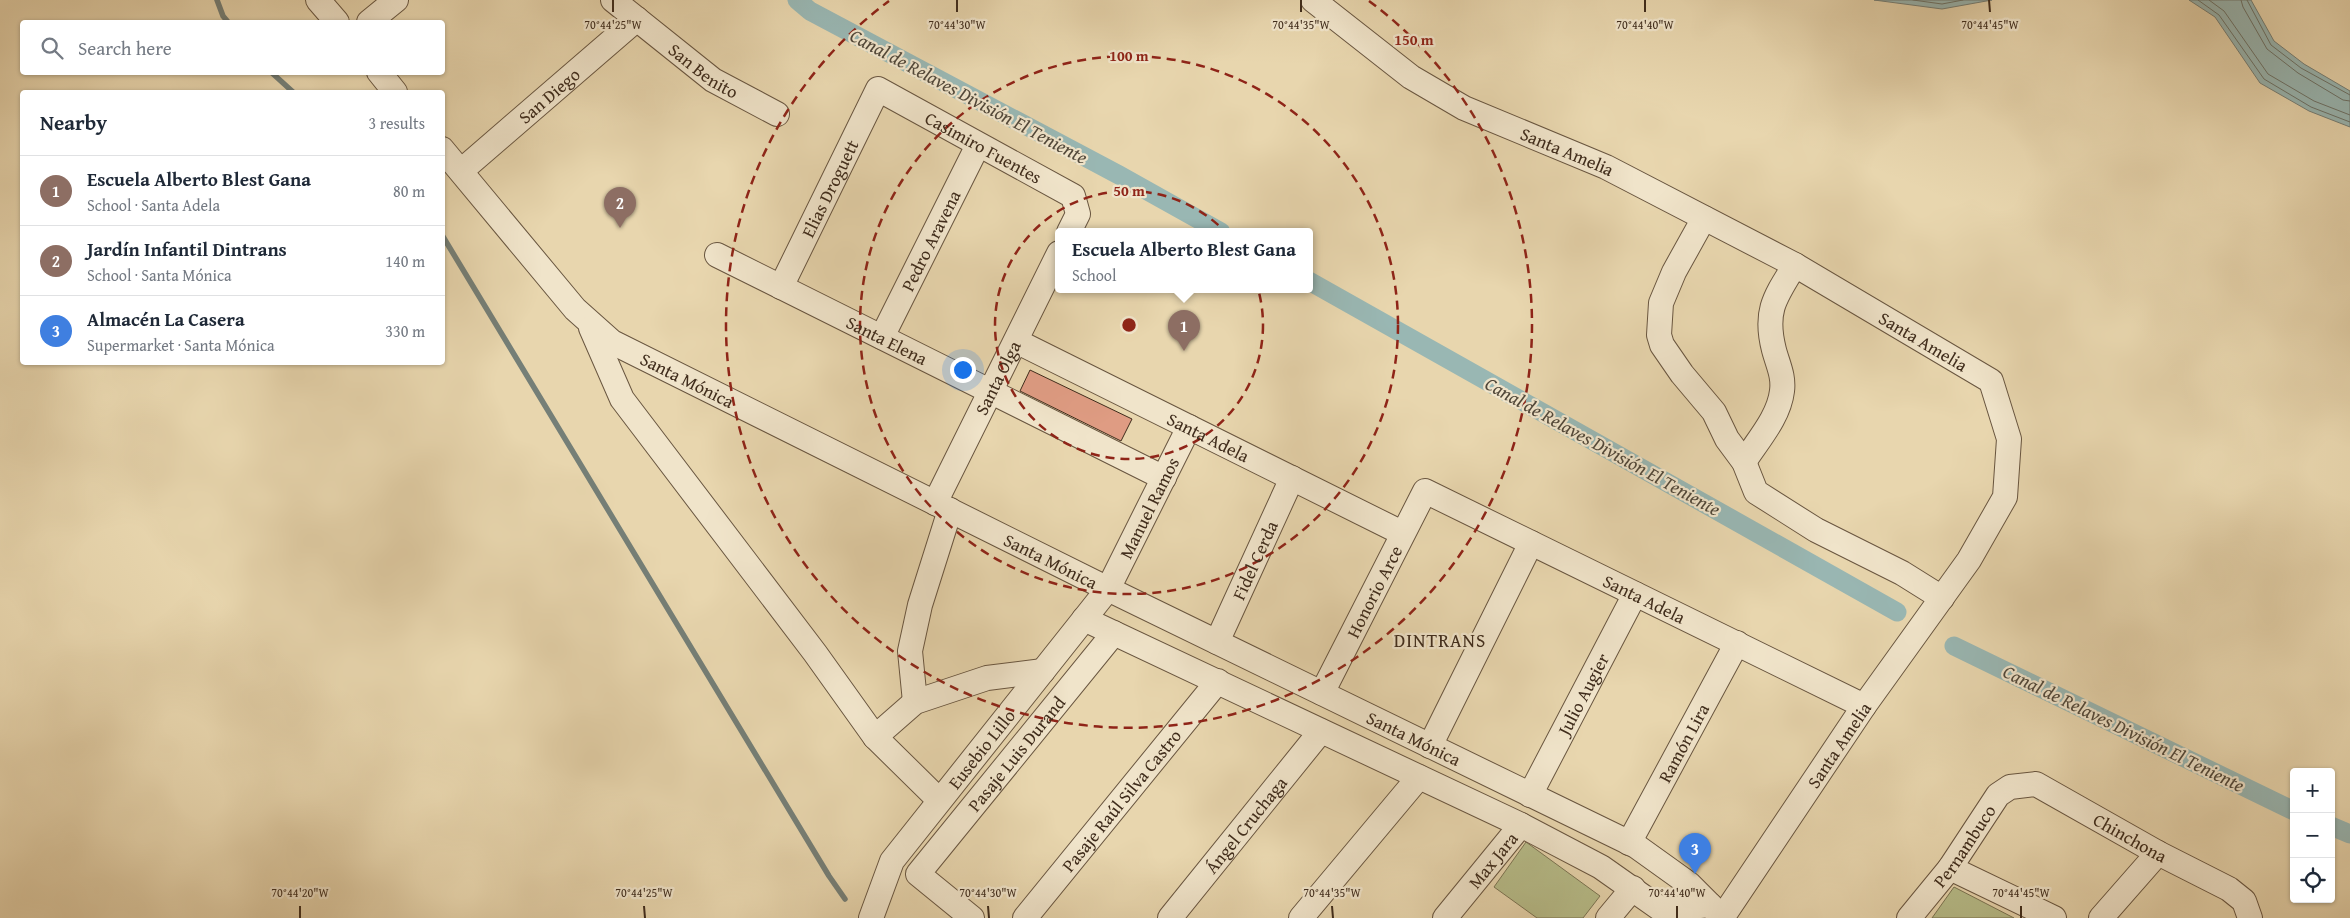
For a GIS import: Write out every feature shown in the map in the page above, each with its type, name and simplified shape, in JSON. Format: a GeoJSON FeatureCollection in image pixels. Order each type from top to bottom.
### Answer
{"type":"FeatureCollection","features":[{"type":"Feature","properties":{"kind":"street"},"geometry":{"type":"LineString","coordinates":[[318,0],[335,20]]}},
{"type":"Feature","properties":{"kind":"street"},"geometry":{"type":"LineString","coordinates":[[371,20],[396,0]]}},
{"type":"Feature","properties":{"kind":"street","name":"San Benito"},"geometry":{"type":"LineString","coordinates":[[613,0],[713,80],[777,114]]}},
{"type":"Feature","properties":{"kind":"street","name":"Santa Amelia"},"geometry":{"type":"LineString","coordinates":[[1312,0],[1411,77],[1464,108],[1606,167],[1795,265],[1991,381],[2009,439],[2005,497],[1969,560],[1718,914]]}},
{"type":"Feature","properties":{"kind":"street","name":"San Diego"},"geometry":{"type":"LineString","coordinates":[[460,171],[637,20]]}},
{"type":"Feature","properties":{"kind":"street"},"geometry":{"type":"LineString","coordinates":[[381,75],[393,90]]}},
{"type":"Feature","properties":{"kind":"street","name":"Casimiro Fuentes"},"geometry":{"type":"LineString","coordinates":[[878,89],[1073,196],[1073,223]]}},
{"type":"Feature","properties":{"kind":"street","name":"Elias Droguett"},"geometry":{"type":"LineString","coordinates":[[781,287],[878,89]]}},
{"type":"Feature","properties":{"kind":"street","name":"Pedro Aravena"},"geometry":{"type":"LineString","coordinates":[[882,338],[978,145]]}},
{"type":"Feature","properties":{"kind":"street","name":"Santa Mónica"},"geometry":{"type":"LineString","coordinates":[[445,153],[575,309],[612,342],[1108,589],[1629,843],[1689,884],[1718,914]]}},
{"type":"Feature","properties":{"kind":"street"},"geometry":{"type":"LineString","coordinates":[[1704,218],[1674,272],[1661,303],[1659,335],[1662,345],[1682,374],[1714,412],[1727,438],[1744,462],[1756,492],[1816,530],[1902,573],[1942,598]]}},
{"type":"Feature","properties":{"kind":"street","name":"Santa Elena"},"geometry":{"type":"LineString","coordinates":[[717,255],[1164,478]]}},
{"type":"Feature","properties":{"kind":"street","name":"Santa Olga"},"geometry":{"type":"LineString","coordinates":[[915,702],[910,651],[943,507],[990,392],[1055,260]]}},
{"type":"Feature","properties":{"kind":"street"},"geometry":{"type":"LineString","coordinates":[[1744,462],[1773,419],[1782,393],[1783,376],[1774,350],[1770,323],[1773,301],[1795,265]]}},
{"type":"Feature","properties":{"kind":"street"},"geometry":{"type":"LineString","coordinates":[[587,320],[622,399],[815,653],[875,737],[939,800]]}},
{"type":"Feature","properties":{"kind":"street","name":"Santa Adela"},"geometry":{"type":"LineString","coordinates":[[1016,340],[1402,533]]}},
{"type":"Feature","properties":{"kind":"street","name":"Manuel Ramos"},"geometry":{"type":"LineString","coordinates":[[1108,589],[1189,427]]}},
{"type":"Feature","properties":{"kind":"street","name":"Fidel Cerda"},"geometry":{"type":"LineString","coordinates":[[1217,642],[1292,478]]}},
{"type":"Feature","properties":{"kind":"street","name":"Santa Adela"},"geometry":{"type":"LineString","coordinates":[[1425,491],[1864,706]]}},
{"type":"Feature","properties":{"kind":"street","name":"Honorio Arce"},"geometry":{"type":"LineString","coordinates":[[1322,693],[1425,491]]}},
{"type":"Feature","properties":{"kind":"street"},"geometry":{"type":"LineString","coordinates":[[1430,746],[1531,543]]}},
{"type":"Feature","properties":{"kind":"street","name":"Eusebio Lillo"},"geometry":{"type":"LineString","coordinates":[[871,918],[892,861],[1108,589]]}},
{"type":"Feature","properties":{"kind":"street","name":"Julio Augier"},"geometry":{"type":"LineString","coordinates":[[1530,795],[1635,594]]}},
{"type":"Feature","properties":{"kind":"street","name":"Santa Mónica"},"geometry":{"type":"LineString","coordinates":[[1084,619],[1521,825],[1601,867],[1662,910],[1718,914]]}},
{"type":"Feature","properties":{"kind":"street","name":"Pasaje Luis Durand"},"geometry":{"type":"LineString","coordinates":[[972,918],[918,874],[1114,634]]}},
{"type":"Feature","properties":{"kind":"street","name":"Ramón Lira"},"geometry":{"type":"LineString","coordinates":[[1629,843],[1736,643]]}},
{"type":"Feature","properties":{"kind":"street"},"geometry":{"type":"LineString","coordinates":[[875,737],[915,702],[987,678],[1043,671]]}},
{"type":"Feature","properties":{"kind":"street","name":"Pasaje Raúl Silva Castro"},"geometry":{"type":"LineString","coordinates":[[1025,918],[1218,682]]}},
{"type":"Feature","properties":{"kind":"street","name":"Ángel Cruchaga"},"geometry":{"type":"LineString","coordinates":[[1170,918],[1321,731]]}},
{"type":"Feature","properties":{"kind":"street"},"geometry":{"type":"LineString","coordinates":[[1301,918],[1419,777]]}},
{"type":"Feature","properties":{"kind":"street","name":"Chinchona"},"geometry":{"type":"LineString","coordinates":[[1998,795],[2010,787],[2036,784],[2158,853],[2229,889],[2244,901],[2250,918]]}},
{"type":"Feature","properties":{"kind":"street","name":"Pernambuco"},"geometry":{"type":"LineString","coordinates":[[1909,918],[1950,868],[1998,795]]}},
{"type":"Feature","properties":{"kind":"street","name":"Max Jara"},"geometry":{"type":"LineString","coordinates":[[1445,918],[1521,825]]}},
{"type":"Feature","properties":{"kind":"street"},"geometry":{"type":"LineString","coordinates":[[2101,918],[2158,853]]}},
{"type":"Feature","properties":{"kind":"street"},"geometry":{"type":"LineString","coordinates":[[1950,868],[2054,918]]}},
{"type":"Feature","properties":{"kind":"street"},"geometry":{"type":"LineString","coordinates":[[1608,918],[1633,888]]}},
{"type":"Feature","properties":{"kind":"green space"},"geometry":{"type":"Polygon","coordinates":[[[1526,842],[1600,896],[1583,918],[1537,918],[1494,887],[1526,842]]]}},
{"type":"Feature","properties":{"kind":"green space"},"geometry":{"type":"Polygon","coordinates":[[[1954,887],[2014,918],[1932,918],[1954,887]]]}},
{"type":"Feature","properties":{"kind":"water"},"geometry":{"type":"Polygon","coordinates":[[[1874,0],[1992,0],[1942,9],[1874,0]]]}},
{"type":"Feature","properties":{"kind":"water"},"geometry":{"type":"Polygon","coordinates":[[[2189,0],[2251,0],[2274,41],[2304,64],[2350,91],[2350,127],[2309,111],[2260,83],[2215,17],[2189,0]]]}},
{"type":"Feature","properties":{"kind":"building"},"geometry":{"type":"Polygon","coordinates":[[[1030,370],[1132,419],[1121,441],[1020,391],[1030,370]]]}},
{"type":"Feature","properties":{"kind":"waterway"},"geometry":{"type":"LineString","coordinates":[[217,0],[226,20]]}},
{"type":"Feature","properties":{"kind":"waterway","name":"Canal de Relaves División El Teniente"},"geometry":{"type":"LineString","coordinates":[[797,0],[810,11],[1119,175],[1214,228]]}},
{"type":"Feature","properties":{"kind":"waterway"},"geometry":{"type":"LineString","coordinates":[[274,75],[291,90]]}},
{"type":"Feature","properties":{"kind":"waterway"},"geometry":{"type":"LineString","coordinates":[[445,240],[829,876],[845,899]]}},
{"type":"Feature","properties":{"kind":"waterway","name":"Canal de Relaves División El Teniente"},"geometry":{"type":"LineString","coordinates":[[1313,283],[1897,612]]}},
{"type":"Feature","properties":{"kind":"waterway","name":"Canal de Relaves División El Teniente"},"geometry":{"type":"LineString","coordinates":[[1954,646],[2290,809]]}},
{"type":"Feature","properties":{"kind":"waterway","name":"Canal de Relaves División El Teniente"},"geometry":{"type":"LineString","coordinates":[[2335,828],[2350,834]]}},
{"type":"Feature","properties":{"kind":"place","name":"Jardín Infantil Dintrans"},"geometry":{"type":"Point","coordinates":[620,228]}},
{"type":"Feature","properties":{"kind":"place","name":"Escuela Alberto Blest Gana"},"geometry":{"type":"Point","coordinates":[1184,351]}},
{"type":"Feature","properties":{"kind":"place","name":"Almacén La Casera"},"geometry":{"type":"Point","coordinates":[1695,874]}},
{"type":"Feature","properties":{"kind":"district","name":"DINTRANS"},"geometry":{"type":"Point","coordinates":[1440,640]}}]}
